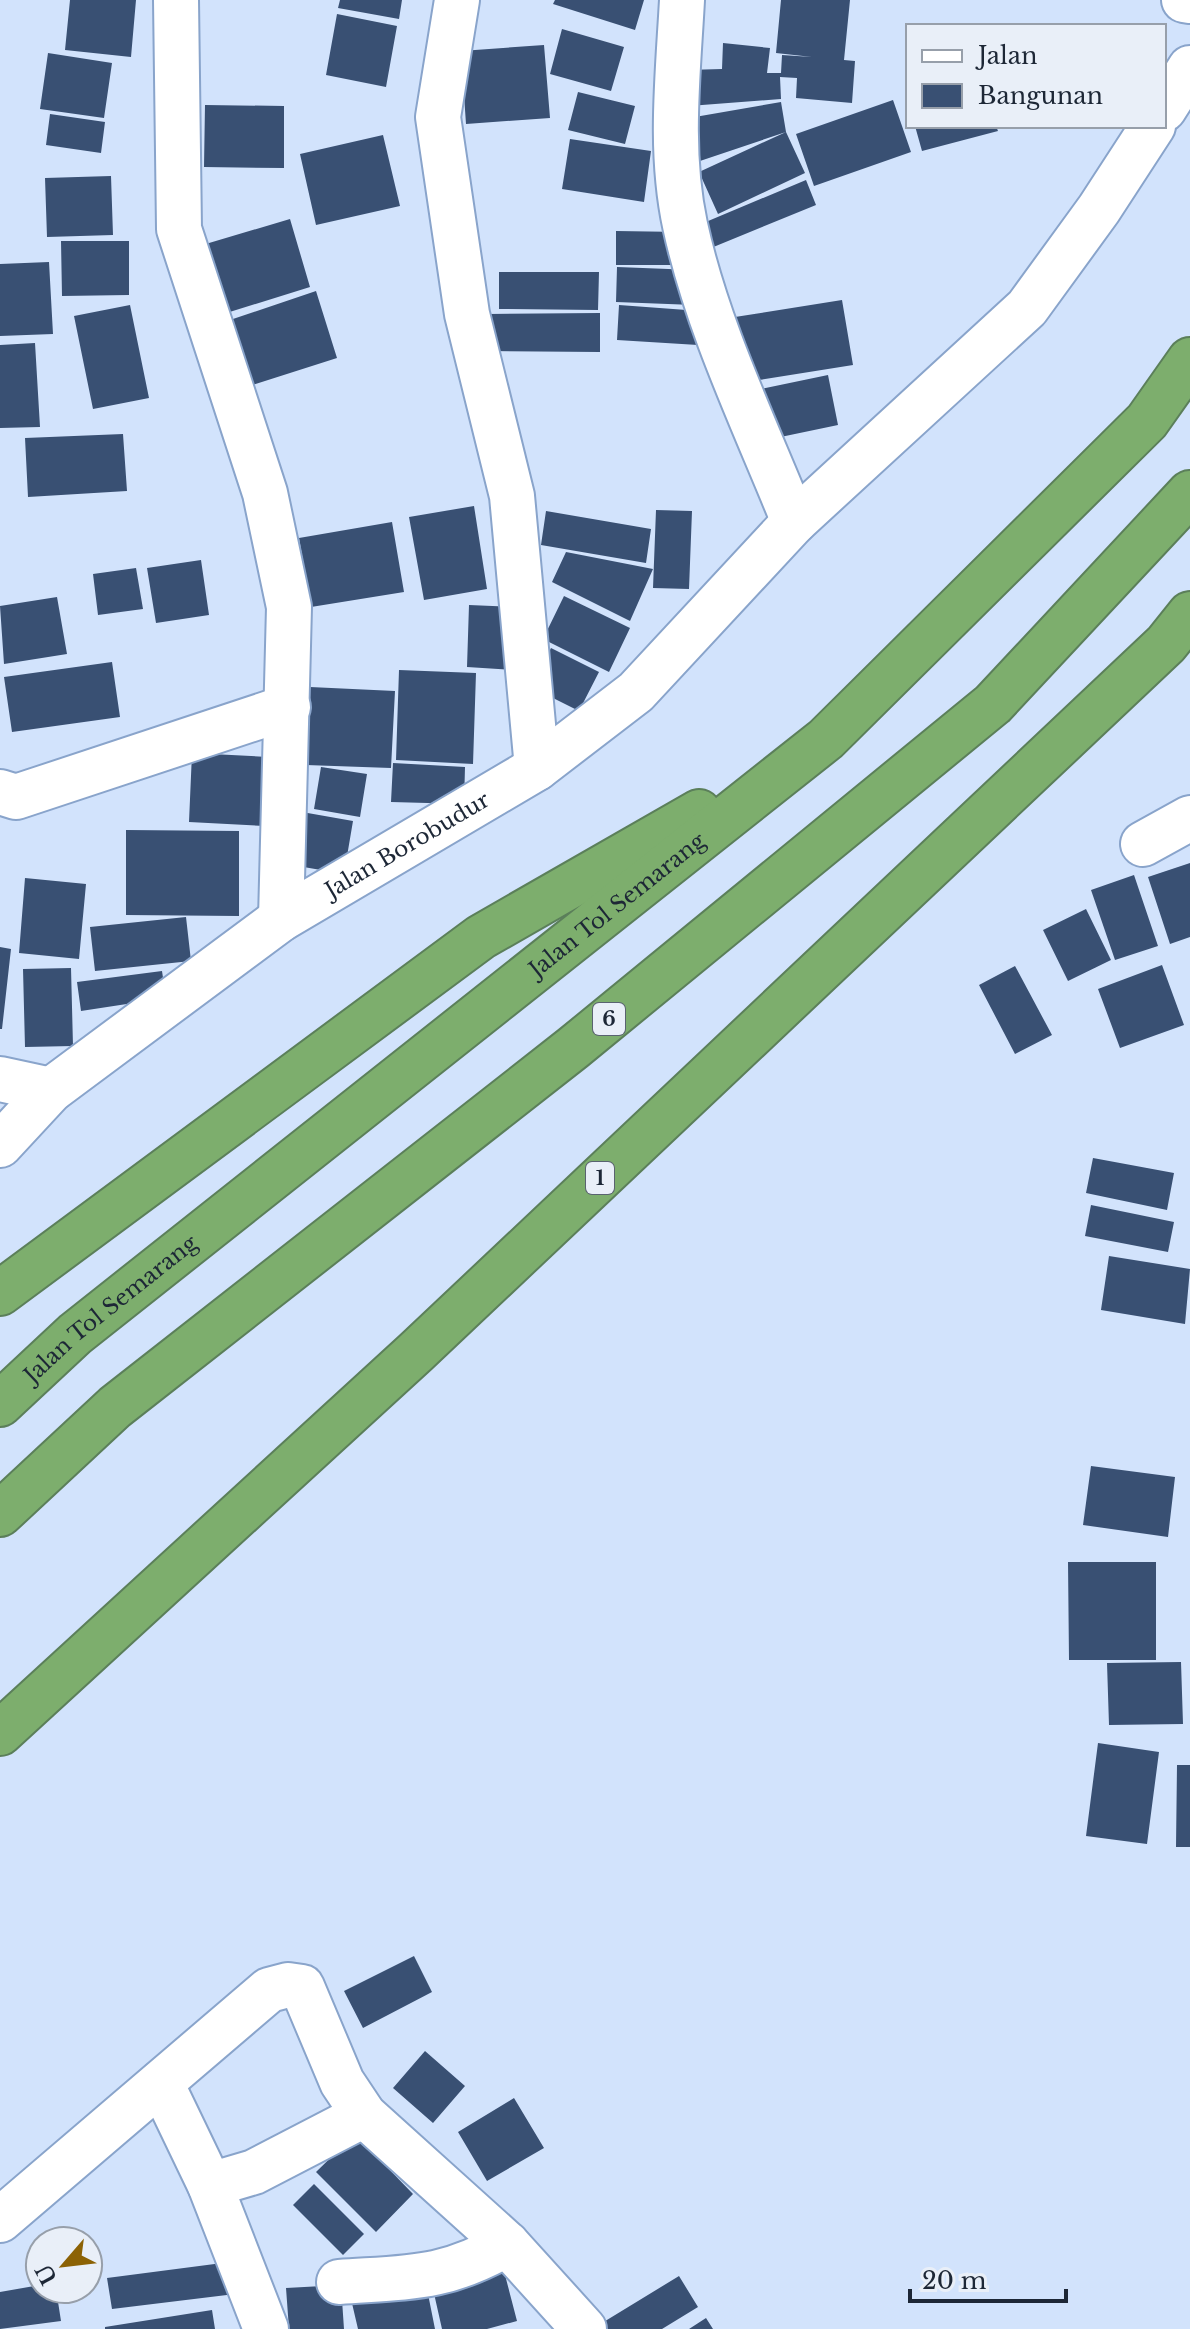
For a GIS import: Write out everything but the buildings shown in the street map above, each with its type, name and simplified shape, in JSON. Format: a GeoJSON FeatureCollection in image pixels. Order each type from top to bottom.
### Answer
{"type":"FeatureCollection","features":[{"type":"Feature","properties":{"kind":"highway","name":"Jalan Tol Semarang"},"geometry":{"type":"LineString","coordinates":[[0,1404],[75,1334],[826,739],[1147,421],[1190,360]]}},
{"type":"Feature","properties":{"kind":"highway","name":"6"},"geometry":{"type":"LineString","coordinates":[[0,1514],[115,1407],[573,1048],[993,704],[1190,493]]}},
{"type":"Feature","properties":{"kind":"highway","name":"1"},"geometry":{"type":"LineString","coordinates":[[0,1733],[439,1330],[1166,644],[1190,614]]}},
{"type":"Feature","properties":{"kind":"highway"},"geometry":{"type":"LineString","coordinates":[[0,1293],[481,937],[826,739]]}},
{"type":"Feature","properties":{"kind":"street"},"geometry":{"type":"LineString","coordinates":[[176,0],[179,229],[265,493],[289,607],[281,919]]}},
{"type":"Feature","properties":{"kind":"street"},"geometry":{"type":"LineString","coordinates":[[457,0],[438,117],[467,314],[512,496],[537,768]]}},
{"type":"Feature","properties":{"kind":"street"},"geometry":{"type":"LineString","coordinates":[[682,0],[675,134],[685,224],[718,336],[794,522]]}},
{"type":"Feature","properties":{"kind":"street"},"geometry":{"type":"LineString","coordinates":[[1184,0],[1190,1]]}},
{"type":"Feature","properties":{"kind":"street"},"geometry":{"type":"LineString","coordinates":[[1166,106],[1190,68]]}},
{"type":"Feature","properties":{"kind":"street","name":"Jalan Borobudur"},"geometry":{"type":"LineString","coordinates":[[0,1145],[51,1090],[281,919],[537,768],[636,692],[794,522],[1027,308],[1099,209],[1152,128]]}},
{"type":"Feature","properties":{"kind":"street"},"geometry":{"type":"LineString","coordinates":[[0,792],[16,797],[288,707]]}},
{"type":"Feature","properties":{"kind":"street"},"geometry":{"type":"LineString","coordinates":[[1143,844],[1190,818]]}},
{"type":"Feature","properties":{"kind":"street"},"geometry":{"type":"LineString","coordinates":[[0,1079],[51,1090]]}},
{"type":"Feature","properties":{"kind":"street"},"geometry":{"type":"LineString","coordinates":[[0,2220],[269,1990],[288,1985],[302,1987],[342,2082],[364,2115],[507,2244],[584,2329]]}},
{"type":"Feature","properties":{"kind":"street"},"geometry":{"type":"LineString","coordinates":[[161,2083],[210,2185],[266,2329]]}},
{"type":"Feature","properties":{"kind":"street"},"geometry":{"type":"LineString","coordinates":[[210,2185],[254,2172],[364,2115]]}},
{"type":"Feature","properties":{"kind":"street"},"geometry":{"type":"LineString","coordinates":[[339,2282],[446,2273],[473,2263],[507,2244]]}}]}
